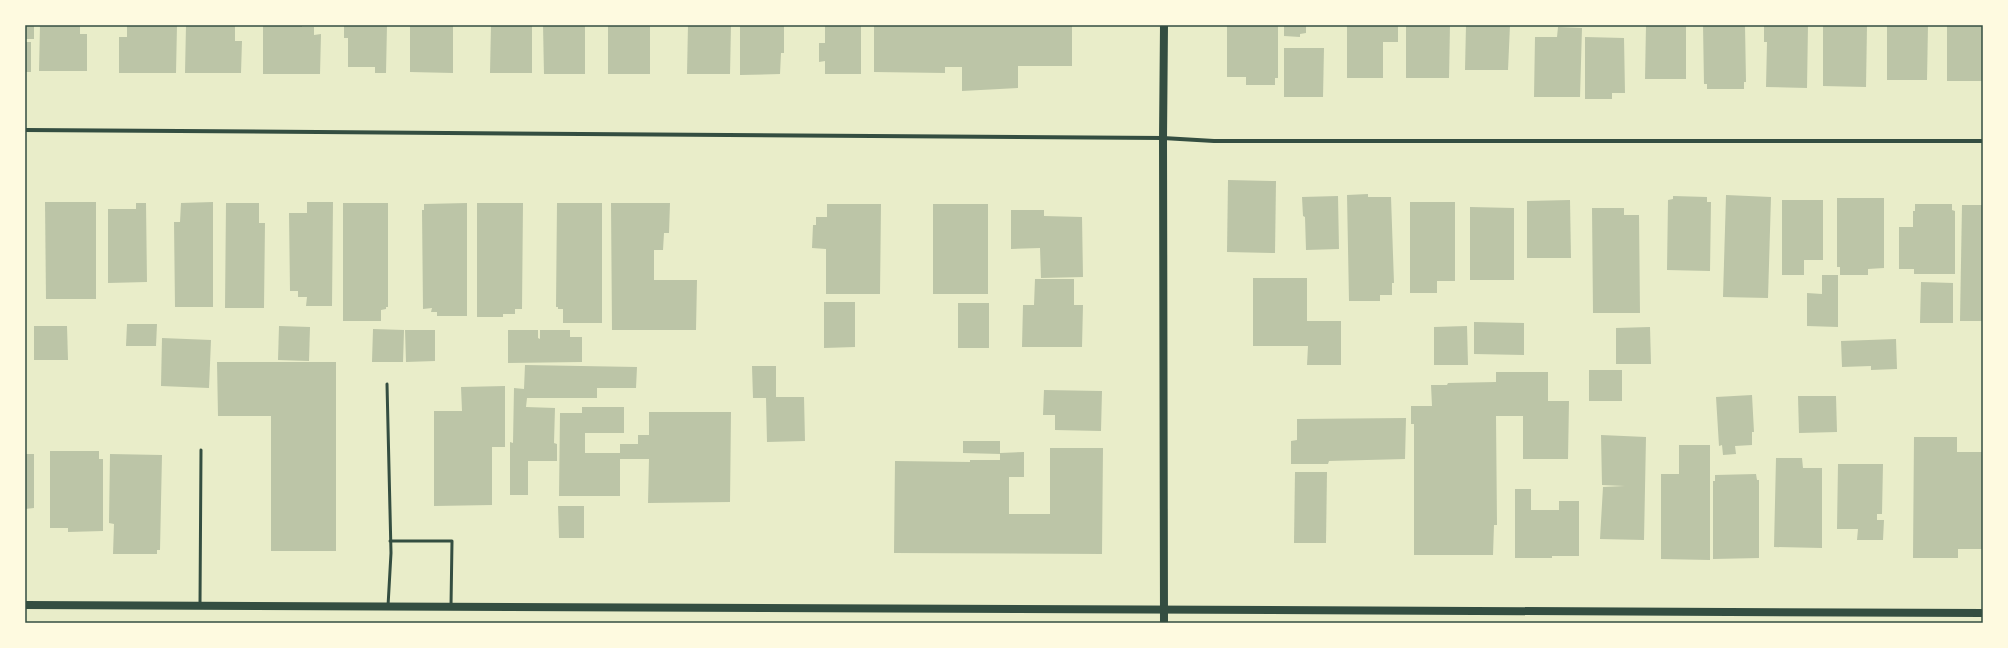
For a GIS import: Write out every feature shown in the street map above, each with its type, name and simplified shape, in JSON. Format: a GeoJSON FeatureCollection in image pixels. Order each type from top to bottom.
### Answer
{"type":"FeatureCollection","features":[{"type":"Feature","properties":{"kind":"main road"},"geometry":{"type":"LineString","coordinates":[[1164,25],[1162,138],[1164,623]]}},
{"type":"Feature","properties":{"kind":"main road"},"geometry":{"type":"LineString","coordinates":[[25,605],[1983,613]]}},
{"type":"Feature","properties":{"kind":"street"},"geometry":{"type":"LineString","coordinates":[[25,130],[1162,138],[1214,141],[1983,142]]}},
{"type":"Feature","properties":{"kind":"lane"},"geometry":{"type":"LineString","coordinates":[[387,384],[390,541],[388,606]]}},
{"type":"Feature","properties":{"kind":"lane"},"geometry":{"type":"LineString","coordinates":[[200,605],[201,450]]}},
{"type":"Feature","properties":{"kind":"lane"},"geometry":{"type":"LineString","coordinates":[[390,541],[452,541],[451,606]]}},
{"type":"Feature","properties":{"kind":"building"},"geometry":{"type":"Polygon","coordinates":[[[25,25],[34,25],[34,39],[25,39],[25,25]]]}},
{"type":"Feature","properties":{"kind":"building"},"geometry":{"type":"Polygon","coordinates":[[[40,25],[80,25],[80,34],[87,34],[87,71],[39,71],[40,25]]]}},
{"type":"Feature","properties":{"kind":"building"},"geometry":{"type":"Polygon","coordinates":[[[127,25],[177,25],[176,73],[119,73],[119,37],[127,37],[127,25]]]}},
{"type":"Feature","properties":{"kind":"building"},"geometry":{"type":"Polygon","coordinates":[[[186,25],[235,25],[235,41],[242,41],[241,73],[185,73],[186,25]]]}},
{"type":"Feature","properties":{"kind":"building"},"geometry":{"type":"Polygon","coordinates":[[[263,25],[302,25],[302,27],[314,27],[314,35],[321,34],[320,74],[263,74],[263,25]]]}},
{"type":"Feature","properties":{"kind":"building"},"geometry":{"type":"Polygon","coordinates":[[[344,25],[387,25],[386,73],[375,73],[375,67],[348,67],[348,38],[344,38],[344,25]]]}},
{"type":"Feature","properties":{"kind":"building"},"geometry":{"type":"Polygon","coordinates":[[[410,25],[453,25],[453,73],[410,72],[410,25]]]}},
{"type":"Feature","properties":{"kind":"building"},"geometry":{"type":"Polygon","coordinates":[[[491,25],[532,25],[532,73],[490,73],[491,25]]]}},
{"type":"Feature","properties":{"kind":"building"},"geometry":{"type":"Polygon","coordinates":[[[543,25],[585,25],[585,74],[544,74],[543,25]]]}},
{"type":"Feature","properties":{"kind":"building"},"geometry":{"type":"Polygon","coordinates":[[[608,25],[650,25],[650,74],[608,74],[608,25]]]}},
{"type":"Feature","properties":{"kind":"building"},"geometry":{"type":"Polygon","coordinates":[[[688,25],[731,25],[730,74],[687,74],[688,25]]]}},
{"type":"Feature","properties":{"kind":"building"},"geometry":{"type":"Polygon","coordinates":[[[740,25],[784,25],[784,53],[781,53],[780,74],[740,75],[740,25]]]}},
{"type":"Feature","properties":{"kind":"building"},"geometry":{"type":"Polygon","coordinates":[[[825,25],[861,25],[861,74],[825,74],[825,61],[819,62],[819,43],[825,43],[825,25]]]}},
{"type":"Feature","properties":{"kind":"building"},"geometry":{"type":"Polygon","coordinates":[[[874,25],[1072,25],[1072,66],[1018,66],[1018,88],[962,91],[962,67],[945,67],[945,73],[874,72],[874,25]]]}},
{"type":"Feature","properties":{"kind":"building"},"geometry":{"type":"Polygon","coordinates":[[[1227,25],[1278,25],[1278,78],[1275,78],[1275,85],[1246,85],[1246,77],[1227,77],[1227,25]]]}},
{"type":"Feature","properties":{"kind":"building"},"geometry":{"type":"Polygon","coordinates":[[[1284,25],[1306,25],[1306,33],[1300,34],[1300,37],[1284,36],[1284,25]]]}},
{"type":"Feature","properties":{"kind":"building"},"geometry":{"type":"Polygon","coordinates":[[[1347,25],[1398,25],[1398,42],[1383,42],[1383,78],[1347,78],[1347,25]]]}},
{"type":"Feature","properties":{"kind":"building"},"geometry":{"type":"Polygon","coordinates":[[[1406,25],[1450,25],[1449,78],[1406,78],[1406,25]]]}},
{"type":"Feature","properties":{"kind":"building"},"geometry":{"type":"Polygon","coordinates":[[[1466,25],[1510,25],[1508,70],[1465,70],[1466,25]]]}},
{"type":"Feature","properties":{"kind":"building"},"geometry":{"type":"Polygon","coordinates":[[[1646,25],[1686,25],[1686,79],[1645,79],[1646,25]]]}},
{"type":"Feature","properties":{"kind":"building"},"geometry":{"type":"Polygon","coordinates":[[[1703,25],[1745,25],[1746,82],[1744,82],[1744,89],[1707,89],[1707,84],[1704,84],[1703,25]]]}},
{"type":"Feature","properties":{"kind":"building"},"geometry":{"type":"Polygon","coordinates":[[[1764,25],[1808,25],[1807,88],[1766,87],[1767,42],[1764,42],[1764,25]]]}},
{"type":"Feature","properties":{"kind":"building"},"geometry":{"type":"Polygon","coordinates":[[[1823,25],[1867,26],[1866,87],[1823,86],[1823,25]]]}},
{"type":"Feature","properties":{"kind":"building"},"geometry":{"type":"Polygon","coordinates":[[[1887,25],[1928,25],[1927,80],[1887,80],[1887,25]]]}},
{"type":"Feature","properties":{"kind":"building"},"geometry":{"type":"Polygon","coordinates":[[[1947,25],[1983,25],[1983,81],[1947,81],[1947,25]]]}},
{"type":"Feature","properties":{"kind":"building"},"geometry":{"type":"Polygon","coordinates":[[[1558,27],[1582,28],[1580,97],[1534,97],[1535,37],[1557,37],[1558,27]]]}},
{"type":"Feature","properties":{"kind":"building"},"geometry":{"type":"Polygon","coordinates":[[[1585,37],[1624,38],[1625,93],[1612,93],[1612,99],[1585,99],[1585,37]]]}},
{"type":"Feature","properties":{"kind":"building"},"geometry":{"type":"Polygon","coordinates":[[[25,42],[31,42],[31,72],[25,72],[25,42]]]}},
{"type":"Feature","properties":{"kind":"building"},"geometry":{"type":"Polygon","coordinates":[[[1284,48],[1324,48],[1323,97],[1284,97],[1284,48]]]}},
{"type":"Feature","properties":{"kind":"building"},"geometry":{"type":"Polygon","coordinates":[[[1228,180],[1276,181],[1275,253],[1227,252],[1228,180]]]}},
{"type":"Feature","properties":{"kind":"building"},"geometry":{"type":"Polygon","coordinates":[[[1368,194],[1368,197],[1391,197],[1394,283],[1392,283],[1392,295],[1380,295],[1380,301],[1349,301],[1347,195],[1368,194]]]}},
{"type":"Feature","properties":{"kind":"building"},"geometry":{"type":"Polygon","coordinates":[[[1726,195],[1771,197],[1768,298],[1723,297],[1726,195]]]}},
{"type":"Feature","properties":{"kind":"building"},"geometry":{"type":"Polygon","coordinates":[[[1338,196],[1339,249],[1306,250],[1305,217],[1303,216],[1302,197],[1338,196]]]}},
{"type":"Feature","properties":{"kind":"building"},"geometry":{"type":"Polygon","coordinates":[[[1673,196],[1707,197],[1707,202],[1711,202],[1710,271],[1667,270],[1668,200],[1673,199],[1673,196]]]}},
{"type":"Feature","properties":{"kind":"building"},"geometry":{"type":"Polygon","coordinates":[[[1837,198],[1884,198],[1884,268],[1868,269],[1868,275],[1840,275],[1840,267],[1837,267],[1837,198]]]}},
{"type":"Feature","properties":{"kind":"building"},"geometry":{"type":"Polygon","coordinates":[[[1570,200],[1571,258],[1527,258],[1527,201],[1570,200]]]}},
{"type":"Feature","properties":{"kind":"building"},"geometry":{"type":"Polygon","coordinates":[[[1782,200],[1823,200],[1823,260],[1804,260],[1804,275],[1782,275],[1782,200]]]}},
{"type":"Feature","properties":{"kind":"building"},"geometry":{"type":"Polygon","coordinates":[[[45,202],[96,202],[96,299],[46,299],[45,202]]]}},
{"type":"Feature","properties":{"kind":"building"},"geometry":{"type":"Polygon","coordinates":[[[213,202],[213,307],[175,307],[174,222],[180,222],[181,203],[213,202]]]}},
{"type":"Feature","properties":{"kind":"building"},"geometry":{"type":"Polygon","coordinates":[[[307,202],[333,202],[332,306],[306,306],[307,297],[298,297],[298,291],[290,291],[289,213],[307,213],[307,202]]]}},
{"type":"Feature","properties":{"kind":"building"},"geometry":{"type":"Polygon","coordinates":[[[1410,202],[1455,202],[1455,281],[1437,281],[1437,293],[1410,293],[1410,202]]]}},
{"type":"Feature","properties":{"kind":"building"},"geometry":{"type":"Polygon","coordinates":[[[136,203],[146,203],[147,282],[108,283],[108,209],[136,209],[136,203]]]}},
{"type":"Feature","properties":{"kind":"building"},"geometry":{"type":"Polygon","coordinates":[[[226,203],[259,203],[259,223],[265,223],[264,308],[225,308],[226,203]]]}},
{"type":"Feature","properties":{"kind":"building"},"geometry":{"type":"Polygon","coordinates":[[[343,203],[388,203],[388,307],[381,310],[381,321],[343,321],[343,203]]]}},
{"type":"Feature","properties":{"kind":"building"},"geometry":{"type":"Polygon","coordinates":[[[467,203],[467,316],[437,316],[437,312],[431,312],[432,308],[423,309],[422,210],[424,210],[424,204],[467,203]]]}},
{"type":"Feature","properties":{"kind":"building"},"geometry":{"type":"Polygon","coordinates":[[[477,203],[523,203],[522,309],[515,309],[515,314],[503,314],[503,317],[477,317],[477,203]]]}},
{"type":"Feature","properties":{"kind":"building"},"geometry":{"type":"Polygon","coordinates":[[[557,203],[602,203],[602,323],[563,323],[563,309],[558,309],[558,307],[556,307],[557,203]]]}},
{"type":"Feature","properties":{"kind":"building"},"geometry":{"type":"Polygon","coordinates":[[[611,203],[670,203],[669,233],[664,233],[663,250],[654,250],[654,280],[697,280],[696,330],[612,330],[611,203]]]}},
{"type":"Feature","properties":{"kind":"building"},"geometry":{"type":"Polygon","coordinates":[[[827,204],[881,204],[880,294],[826,294],[826,249],[812,248],[813,225],[816,225],[816,217],[827,217],[827,204]]]}},
{"type":"Feature","properties":{"kind":"building"},"geometry":{"type":"Polygon","coordinates":[[[933,204],[988,204],[988,294],[933,294],[933,204]]]}},
{"type":"Feature","properties":{"kind":"building"},"geometry":{"type":"Polygon","coordinates":[[[1915,204],[1952,204],[1952,210],[1955,211],[1955,274],[1914,274],[1914,269],[1899,269],[1899,227],[1913,227],[1913,211],[1915,211],[1915,204]]]}},
{"type":"Feature","properties":{"kind":"building"},"geometry":{"type":"Polygon","coordinates":[[[1962,205],[1983,205],[1983,321],[1960,321],[1962,205]]]}},
{"type":"Feature","properties":{"kind":"building"},"geometry":{"type":"Polygon","coordinates":[[[1470,207],[1514,208],[1514,280],[1470,280],[1470,207]]]}},
{"type":"Feature","properties":{"kind":"building"},"geometry":{"type":"Polygon","coordinates":[[[1592,208],[1624,208],[1624,215],[1639,215],[1640,313],[1593,313],[1592,208]]]}},
{"type":"Feature","properties":{"kind":"building"},"geometry":{"type":"Polygon","coordinates":[[[1011,210],[1044,210],[1044,216],[1082,217],[1083,277],[1041,278],[1040,248],[1011,249],[1011,210]]]}},
{"type":"Feature","properties":{"kind":"building"},"geometry":{"type":"Polygon","coordinates":[[[1822,275],[1838,275],[1838,327],[1807,326],[1807,293],[1822,294],[1822,275]]]}},
{"type":"Feature","properties":{"kind":"building"},"geometry":{"type":"Polygon","coordinates":[[[1253,278],[1307,278],[1307,321],[1341,321],[1341,365],[1307,365],[1308,346],[1253,346],[1253,278]]]}},
{"type":"Feature","properties":{"kind":"building"},"geometry":{"type":"Polygon","coordinates":[[[1035,279],[1074,279],[1074,305],[1083,305],[1082,347],[1022,347],[1023,305],[1034,305],[1035,279]]]}},
{"type":"Feature","properties":{"kind":"building"},"geometry":{"type":"Polygon","coordinates":[[[1921,282],[1953,283],[1953,323],[1920,323],[1921,282]]]}},
{"type":"Feature","properties":{"kind":"building"},"geometry":{"type":"Polygon","coordinates":[[[824,302],[855,302],[855,347],[824,348],[824,302]]]}},
{"type":"Feature","properties":{"kind":"building"},"geometry":{"type":"Polygon","coordinates":[[[958,303],[989,303],[989,348],[958,348],[958,303]]]}},
{"type":"Feature","properties":{"kind":"building"},"geometry":{"type":"Polygon","coordinates":[[[1474,322],[1524,323],[1524,355],[1474,354],[1474,322]]]}},
{"type":"Feature","properties":{"kind":"building"},"geometry":{"type":"Polygon","coordinates":[[[127,324],[157,324],[156,346],[126,346],[127,324]]]}},
{"type":"Feature","properties":{"kind":"building"},"geometry":{"type":"Polygon","coordinates":[[[34,326],[67,326],[68,360],[34,360],[34,326]]]}},
{"type":"Feature","properties":{"kind":"building"},"geometry":{"type":"Polygon","coordinates":[[[279,326],[310,327],[309,361],[278,360],[279,326]]]}},
{"type":"Feature","properties":{"kind":"building"},"geometry":{"type":"Polygon","coordinates":[[[1467,326],[1468,365],[1434,365],[1434,327],[1467,326]]]}},
{"type":"Feature","properties":{"kind":"building"},"geometry":{"type":"Polygon","coordinates":[[[1650,327],[1651,364],[1616,364],[1616,328],[1650,327]]]}},
{"type":"Feature","properties":{"kind":"building"},"geometry":{"type":"Polygon","coordinates":[[[373,329],[404,330],[403,362],[372,362],[373,329]]]}},
{"type":"Feature","properties":{"kind":"building"},"geometry":{"type":"Polygon","coordinates":[[[405,330],[435,330],[435,361],[406,362],[405,330]]]}},
{"type":"Feature","properties":{"kind":"building"},"geometry":{"type":"Polygon","coordinates":[[[508,330],[538,330],[538,338],[540,339],[540,330],[570,330],[570,337],[582,337],[582,362],[508,363],[508,330]]]}},
{"type":"Feature","properties":{"kind":"building"},"geometry":{"type":"Polygon","coordinates":[[[162,338],[211,340],[209,388],[161,386],[162,338]]]}},
{"type":"Feature","properties":{"kind":"building"},"geometry":{"type":"Polygon","coordinates":[[[1896,339],[1897,369],[1871,370],[1871,366],[1842,367],[1841,341],[1896,339]]]}},
{"type":"Feature","properties":{"kind":"building"},"geometry":{"type":"Polygon","coordinates":[[[217,362],[336,362],[336,551],[271,551],[271,416],[218,416],[217,362]]]}},
{"type":"Feature","properties":{"kind":"building"},"geometry":{"type":"Polygon","coordinates":[[[525,365],[637,367],[636,388],[597,388],[597,398],[527,398],[526,407],[555,408],[554,443],[557,444],[557,461],[528,461],[528,495],[510,495],[510,442],[513,443],[514,388],[524,389],[525,365]]]}},
{"type":"Feature","properties":{"kind":"building"},"geometry":{"type":"Polygon","coordinates":[[[752,366],[776,366],[776,397],[804,397],[805,441],[767,442],[766,398],[753,398],[752,366]]]}},
{"type":"Feature","properties":{"kind":"building"},"geometry":{"type":"Polygon","coordinates":[[[1589,370],[1622,370],[1622,401],[1589,401],[1589,370]]]}},
{"type":"Feature","properties":{"kind":"building"},"geometry":{"type":"Polygon","coordinates":[[[1496,372],[1548,372],[1548,401],[1569,401],[1568,459],[1523,459],[1523,416],[1496,416],[1497,525],[1494,525],[1493,555],[1414,555],[1414,424],[1411,424],[1411,406],[1432,406],[1431,385],[1447,385],[1448,383],[1496,382],[1496,372]]]}},
{"type":"Feature","properties":{"kind":"building"},"geometry":{"type":"Polygon","coordinates":[[[505,386],[505,447],[492,447],[492,505],[434,506],[434,411],[462,411],[461,387],[505,386]]]}},
{"type":"Feature","properties":{"kind":"building"},"geometry":{"type":"Polygon","coordinates":[[[1044,390],[1102,391],[1101,431],[1055,430],[1055,415],[1043,415],[1044,390]]]}},
{"type":"Feature","properties":{"kind":"building"},"geometry":{"type":"Polygon","coordinates":[[[1752,395],[1754,432],[1752,432],[1752,445],[1735,446],[1736,454],[1723,455],[1722,445],[1719,446],[1716,397],[1752,395]]]}},
{"type":"Feature","properties":{"kind":"building"},"geometry":{"type":"Polygon","coordinates":[[[1798,396],[1836,396],[1837,432],[1799,433],[1798,396]]]}},
{"type":"Feature","properties":{"kind":"building"},"geometry":{"type":"Polygon","coordinates":[[[582,407],[624,407],[624,433],[585,433],[585,453],[620,453],[620,444],[638,444],[638,435],[649,435],[649,412],[731,412],[730,502],[648,503],[649,459],[620,459],[620,496],[559,496],[560,413],[582,413],[582,407]]]}},
{"type":"Feature","properties":{"kind":"building"},"geometry":{"type":"Polygon","coordinates":[[[1406,418],[1405,459],[1329,461],[1328,464],[1291,464],[1291,441],[1297,440],[1297,419],[1406,418]]]}},
{"type":"Feature","properties":{"kind":"building"},"geometry":{"type":"Polygon","coordinates":[[[1601,435],[1646,437],[1644,540],[1600,539],[1603,487],[1625,486],[1602,485],[1601,435]]]}},
{"type":"Feature","properties":{"kind":"building"},"geometry":{"type":"Polygon","coordinates":[[[1914,437],[1957,437],[1957,452],[1983,452],[1983,549],[1958,549],[1958,558],[1913,558],[1914,437]]]}},
{"type":"Feature","properties":{"kind":"building"},"geometry":{"type":"Polygon","coordinates":[[[963,441],[1000,441],[1000,454],[963,453],[963,441]]]}},
{"type":"Feature","properties":{"kind":"building"},"geometry":{"type":"Polygon","coordinates":[[[1679,445],[1710,445],[1710,560],[1661,559],[1661,474],[1679,474],[1679,445]]]}},
{"type":"Feature","properties":{"kind":"building"},"geometry":{"type":"Polygon","coordinates":[[[1050,448],[1103,448],[1102,554],[894,553],[895,461],[970,462],[970,460],[1000,460],[1000,453],[1024,452],[1024,477],[1009,477],[1009,514],[1050,514],[1050,448]]]}},
{"type":"Feature","properties":{"kind":"building"},"geometry":{"type":"Polygon","coordinates":[[[50,451],[99,451],[99,459],[103,459],[103,531],[68,532],[68,528],[50,528],[50,451]]]}},
{"type":"Feature","properties":{"kind":"building"},"geometry":{"type":"Polygon","coordinates":[[[25,454],[34,454],[34,508],[25,509],[25,454]]]}},
{"type":"Feature","properties":{"kind":"building"},"geometry":{"type":"Polygon","coordinates":[[[110,454],[162,455],[160,550],[157,550],[157,554],[113,554],[114,524],[109,523],[110,454]]]}},
{"type":"Feature","properties":{"kind":"building"},"geometry":{"type":"Polygon","coordinates":[[[1776,458],[1802,458],[1803,468],[1822,468],[1822,548],[1774,547],[1776,458]]]}},
{"type":"Feature","properties":{"kind":"building"},"geometry":{"type":"Polygon","coordinates":[[[1838,464],[1883,464],[1882,514],[1877,514],[1877,520],[1884,520],[1883,540],[1857,540],[1858,529],[1837,529],[1838,464]]]}},
{"type":"Feature","properties":{"kind":"building"},"geometry":{"type":"Polygon","coordinates":[[[1295,472],[1327,472],[1326,543],[1294,543],[1295,472]]]}},
{"type":"Feature","properties":{"kind":"building"},"geometry":{"type":"Polygon","coordinates":[[[1756,474],[1757,480],[1759,480],[1759,558],[1713,559],[1713,481],[1715,481],[1715,475],[1756,474]]]}},
{"type":"Feature","properties":{"kind":"building"},"geometry":{"type":"Polygon","coordinates":[[[1515,489],[1531,489],[1531,510],[1559,510],[1559,501],[1579,501],[1579,556],[1515,558],[1515,489]]]}},
{"type":"Feature","properties":{"kind":"building"},"geometry":{"type":"Polygon","coordinates":[[[558,506],[584,506],[584,538],[559,538],[558,506]]]}}]}
